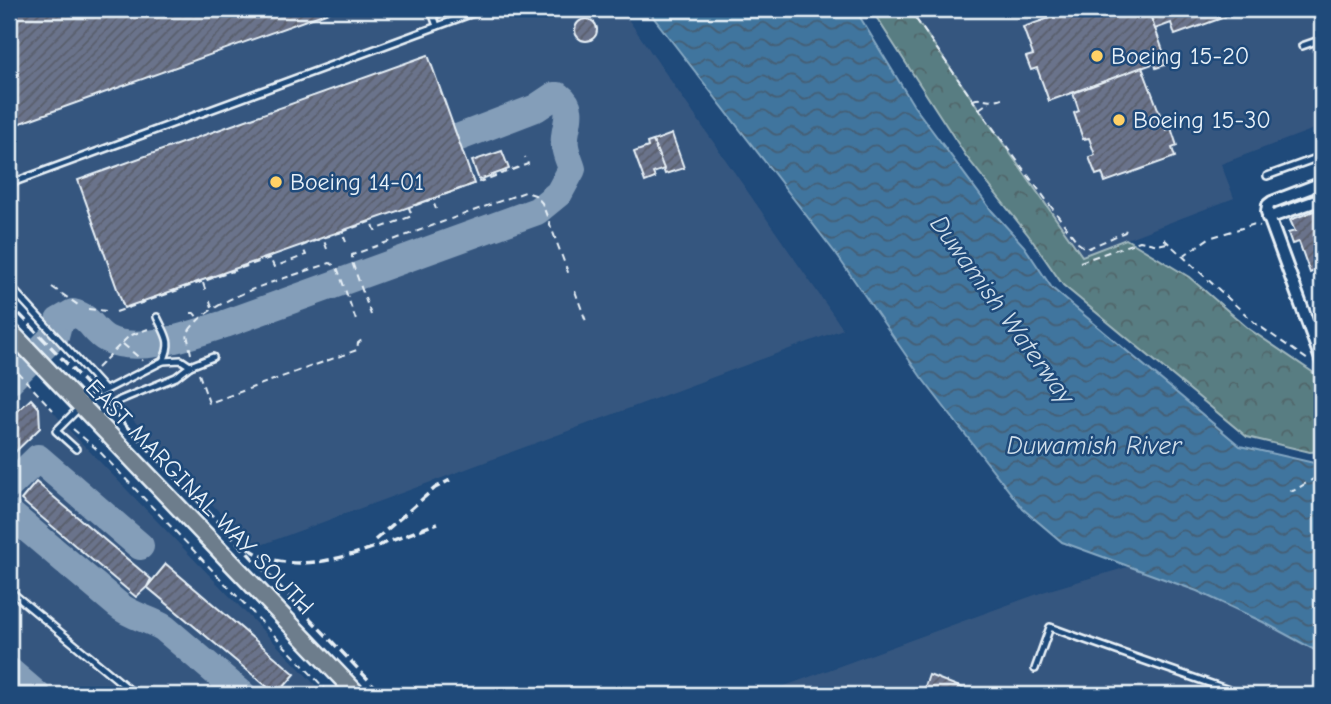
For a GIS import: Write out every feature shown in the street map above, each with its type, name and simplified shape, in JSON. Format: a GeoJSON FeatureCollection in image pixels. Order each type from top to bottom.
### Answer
{"type":"FeatureCollection","features":[{"type":"Feature","properties":{"kind":"main road","name":"EAST MARGINAL WAY SOUTH"},"geometry":{"type":"LineString","coordinates":[[9,330],[358,695]]}},
{"type":"Feature","properties":{"kind":"street"},"geometry":{"type":"LineString","coordinates":[[1322,183],[1272,201],[1268,205],[1265,222],[1322,362]]}},
{"type":"Feature","properties":{"kind":"street"},"geometry":{"type":"LineString","coordinates":[[1265,222],[1322,199]]}},
{"type":"Feature","properties":{"kind":"lane"},"geometry":{"type":"LineString","coordinates":[[431,9],[437,26]]}},
{"type":"Feature","properties":{"kind":"lane"},"geometry":{"type":"LineString","coordinates":[[9,184],[484,9]]}},
{"type":"Feature","properties":{"kind":"lane"},"geometry":{"type":"LineString","coordinates":[[1302,46],[1322,39]]}},
{"type":"Feature","properties":{"kind":"lane"},"geometry":{"type":"LineString","coordinates":[[1267,176],[1322,156]]}},
{"type":"Feature","properties":{"kind":"lane"},"geometry":{"type":"LineString","coordinates":[[9,285],[105,390]]}},
{"type":"Feature","properties":{"kind":"lane"},"geometry":{"type":"LineString","coordinates":[[157,317],[170,348],[163,361]]}},
{"type":"Feature","properties":{"kind":"lane"},"geometry":{"type":"LineString","coordinates":[[93,419],[120,400],[176,377],[190,366],[213,357]]}},
{"type":"Feature","properties":{"kind":"lane"},"geometry":{"type":"LineString","coordinates":[[76,449],[56,430],[81,406],[105,390],[163,361],[181,360],[190,366]]}},
{"type":"Feature","properties":{"kind":"lane"},"geometry":{"type":"LineString","coordinates":[[9,590],[136,695]]}},
{"type":"Feature","properties":{"kind":"lane"},"geometry":{"type":"LineString","coordinates":[[1035,669],[1050,627],[1243,695]]}},
{"type":"Feature","properties":{"kind":"path"},"geometry":{"type":"LineString","coordinates":[[909,9],[1078,243],[1089,248],[1125,232],[1126,229]]}},
{"type":"Feature","properties":{"kind":"path"},"geometry":{"type":"LineString","coordinates":[[973,101],[980,98],[990,101]]}},
{"type":"Feature","properties":{"kind":"path"},"geometry":{"type":"LineString","coordinates":[[979,109],[990,101],[1002,98]]}},
{"type":"Feature","properties":{"kind":"path"},"geometry":{"type":"LineString","coordinates":[[116,312],[270,258],[274,267],[306,255],[302,246],[372,221],[375,230],[412,216],[409,208],[528,164],[525,158]]}},
{"type":"Feature","properties":{"kind":"path"},"geometry":{"type":"LineString","coordinates":[[535,195],[538,191]]}},
{"type":"Feature","properties":{"kind":"path"},"geometry":{"type":"LineString","coordinates":[[371,315],[352,255],[522,192],[535,195],[544,206],[569,275]]}},
{"type":"Feature","properties":{"kind":"path"},"geometry":{"type":"LineString","coordinates":[[432,200],[436,209]]}},
{"type":"Feature","properties":{"kind":"path"},"geometry":{"type":"LineString","coordinates":[[439,218],[440,222]]}},
{"type":"Feature","properties":{"kind":"path"},"geometry":{"type":"LineString","coordinates":[[1183,256],[1209,238],[1265,222]]}},
{"type":"Feature","properties":{"kind":"path"},"geometry":{"type":"LineString","coordinates":[[342,232],[346,242]]}},
{"type":"Feature","properties":{"kind":"path"},"geometry":{"type":"LineString","coordinates":[[323,238],[327,248]]}},
{"type":"Feature","properties":{"kind":"path"},"geometry":{"type":"LineString","coordinates":[[1164,239],[1255,323],[1309,360]]}},
{"type":"Feature","properties":{"kind":"path"},"geometry":{"type":"LineString","coordinates":[[1080,262],[1140,240],[1158,245],[1168,243]]}},
{"type":"Feature","properties":{"kind":"path"},"geometry":{"type":"LineString","coordinates":[[191,354],[187,334],[212,308],[224,301],[332,262],[337,267],[357,323]]}},
{"type":"Feature","properties":{"kind":"path"},"geometry":{"type":"LineString","coordinates":[[277,277],[279,281]]}},
{"type":"Feature","properties":{"kind":"path"},"geometry":{"type":"LineString","coordinates":[[203,282],[206,292]]}},
{"type":"Feature","properties":{"kind":"path"},"geometry":{"type":"LineString","coordinates":[[52,287],[78,305]]}},
{"type":"Feature","properties":{"kind":"path"},"geometry":{"type":"LineString","coordinates":[[575,291],[587,324]]}},
{"type":"Feature","properties":{"kind":"path"},"geometry":{"type":"LineString","coordinates":[[210,301],[212,308]]}},
{"type":"Feature","properties":{"kind":"path"},"geometry":{"type":"LineString","coordinates":[[88,309],[106,311]]}},
{"type":"Feature","properties":{"kind":"path"},"geometry":{"type":"LineString","coordinates":[[191,313],[199,319]]}},
{"type":"Feature","properties":{"kind":"path"},"geometry":{"type":"LineString","coordinates":[[91,374],[129,336],[146,329]]}},
{"type":"Feature","properties":{"kind":"path"},"geometry":{"type":"LineString","coordinates":[[199,374],[209,403],[357,350],[362,340]]}},
{"type":"Feature","properties":{"kind":"path"},"geometry":{"type":"LineString","coordinates":[[122,343],[145,364]]}},
{"type":"Feature","properties":{"kind":"path"},"geometry":{"type":"LineString","coordinates":[[9,363],[53,410]]}},
{"type":"Feature","properties":{"kind":"path"},"geometry":{"type":"LineString","coordinates":[[73,429],[100,452],[331,695]]}},
{"type":"Feature","properties":{"kind":"path"},"geometry":{"type":"LineString","coordinates":[[1289,490],[1293,491],[1322,474]]}},
{"type":"Feature","properties":{"kind":"shaded area"},"geometry":{"type":"Polygon","coordinates":[[[9,9],[621,9],[843,329],[253,548],[9,287],[9,9]]]}},
{"type":"Feature","properties":{"kind":"shaded area"},"geometry":{"type":"Polygon","coordinates":[[[909,9],[1322,9],[1322,126],[1221,164],[1234,198],[1082,256],[909,9]]]}},
{"type":"Feature","properties":{"kind":"shaded area"},"geometry":{"type":"Polygon","coordinates":[[[9,361],[70,431],[325,695],[9,695],[9,361]]]}},
{"type":"Feature","properties":{"kind":"shaded area"},"geometry":{"type":"Polygon","coordinates":[[[1131,566],[1197,591],[1322,654],[1322,695],[760,695],[1046,591],[1131,566]]]}},
{"type":"Feature","properties":{"kind":"green space"},"geometry":{"type":"Polygon","coordinates":[[[871,9],[909,9],[1082,256],[1126,239],[1189,277],[1249,329],[1314,373],[1322,374],[1322,451],[1310,452],[1247,437],[1063,285],[1029,236],[966,156],[871,9]]]}},
{"type":"Feature","properties":{"kind":"water","name":"Duwamish River"},"geometry":{"type":"Polygon","coordinates":[[[647,9],[855,9],[914,106],[992,211],[1024,246],[1052,288],[1240,446],[1314,463],[1322,461],[1322,654],[1197,591],[1062,542],[1023,509],[921,377],[836,254],[647,9]]]}},
{"type":"Feature","properties":{"kind":"building"},"geometry":{"type":"Polygon","coordinates":[[[9,9],[337,9],[9,127],[9,9]]]}},
{"type":"Feature","properties":{"kind":"building","name":"Boeing 15-20"},"geometry":{"type":"Polygon","coordinates":[[[1076,9],[1148,9],[1166,59],[1165,65],[1156,68],[1155,63],[1049,101],[1037,68],[1031,70],[1026,57],[1033,55],[1023,27],[1076,9]]]}},
{"type":"Feature","properties":{"kind":"building"},"geometry":{"type":"Polygon","coordinates":[[[1247,9],[1175,35],[1171,23],[1155,29],[1149,11],[1247,9]]]}},
{"type":"Feature","properties":{"kind":"building"},"geometry":{"type":"Polygon","coordinates":[[[586,19],[594,22],[597,30],[594,38],[586,41],[578,38],[575,30],[578,22],[586,19]]]}},
{"type":"Feature","properties":{"kind":"building","name":"Boeing 14-01"},"geometry":{"type":"Polygon","coordinates":[[[428,55],[474,184],[124,308],[78,180],[428,55]]]}},
{"type":"Feature","properties":{"kind":"building","name":"Boeing 15-30"},"geometry":{"type":"Polygon","coordinates":[[[1142,67],[1166,130],[1171,128],[1177,146],[1172,148],[1175,157],[1105,182],[1102,173],[1096,175],[1089,157],[1095,155],[1089,138],[1083,139],[1074,113],[1079,111],[1073,93],[1142,67]]]}},
{"type":"Feature","properties":{"kind":"building"},"geometry":{"type":"Polygon","coordinates":[[[672,134],[684,168],[665,174],[653,141],[672,134]]]}},
{"type":"Feature","properties":{"kind":"building"},"geometry":{"type":"Polygon","coordinates":[[[653,141],[664,169],[653,173],[655,178],[645,182],[634,152],[648,147],[647,143],[653,141]]]}},
{"type":"Feature","properties":{"kind":"building"},"geometry":{"type":"Polygon","coordinates":[[[502,151],[509,169],[479,180],[472,161],[502,151]]]}},
{"type":"Feature","properties":{"kind":"building"},"geometry":{"type":"Polygon","coordinates":[[[1322,208],[1322,268],[1310,273],[1299,242],[1292,244],[1288,233],[1295,231],[1290,220],[1322,208]]]}},
{"type":"Feature","properties":{"kind":"building"},"geometry":{"type":"Polygon","coordinates":[[[31,399],[39,408],[40,428],[9,458],[9,419],[31,399]]]}},
{"type":"Feature","properties":{"kind":"building"},"geometry":{"type":"Polygon","coordinates":[[[36,482],[151,579],[147,587],[136,597],[21,500],[36,482]]]}},
{"type":"Feature","properties":{"kind":"building"},"geometry":{"type":"Polygon","coordinates":[[[166,564],[295,674],[277,695],[147,587],[166,564]]]}},
{"type":"Feature","properties":{"kind":"building"},"geometry":{"type":"Polygon","coordinates":[[[929,675],[980,695],[922,695],[929,675]]]}},
{"type":"Feature","properties":{"kind":"taxiway"},"geometry":{"type":"LineString","coordinates":[[55,336],[59,321],[73,313],[84,317],[107,339],[134,345],[166,341],[225,324],[537,211],[559,193],[572,169],[565,146],[568,107],[559,96],[554,96],[536,108],[457,138]]}},
{"type":"Feature","properties":{"kind":"taxiway"},"geometry":{"type":"LineString","coordinates":[[9,381],[54,336]]}},
{"type":"Feature","properties":{"kind":"taxiway"},"geometry":{"type":"LineString","coordinates":[[9,486],[38,458],[140,546]]}},
{"type":"Feature","properties":{"kind":"taxiway"},"geometry":{"type":"LineString","coordinates":[[9,513],[118,605],[164,628],[243,695]]}},
{"type":"Feature","properties":{"kind":"taxiway"},"geometry":{"type":"LineString","coordinates":[[9,671],[37,695]]}},
{"type":"Feature","properties":{"kind":"railway"},"geometry":{"type":"LineString","coordinates":[[9,303],[383,695]]}},
{"type":"Feature","properties":{"kind":"railway"},"geometry":{"type":"LineString","coordinates":[[375,540],[435,488],[450,480]]}},
{"type":"Feature","properties":{"kind":"railway"},"geometry":{"type":"LineString","coordinates":[[248,548],[269,559],[292,563],[317,562],[368,549],[438,523]]}},
{"type":"Feature","properties":{"kind":"place","name":"Boeing 15-20"},"geometry":{"type":"Point","coordinates":[1097,56]}},
{"type":"Feature","properties":{"kind":"place","name":"Boeing 15-30"},"geometry":{"type":"Point","coordinates":[1119,120]}},
{"type":"Feature","properties":{"kind":"place","name":"Boeing 14-01"},"geometry":{"type":"Point","coordinates":[276,182]}},
{"type":"Feature","properties":{"kind":"water label","name":"Duwamish Waterway"},"geometry":{"type":"Point","coordinates":[1002,310]}}]}
